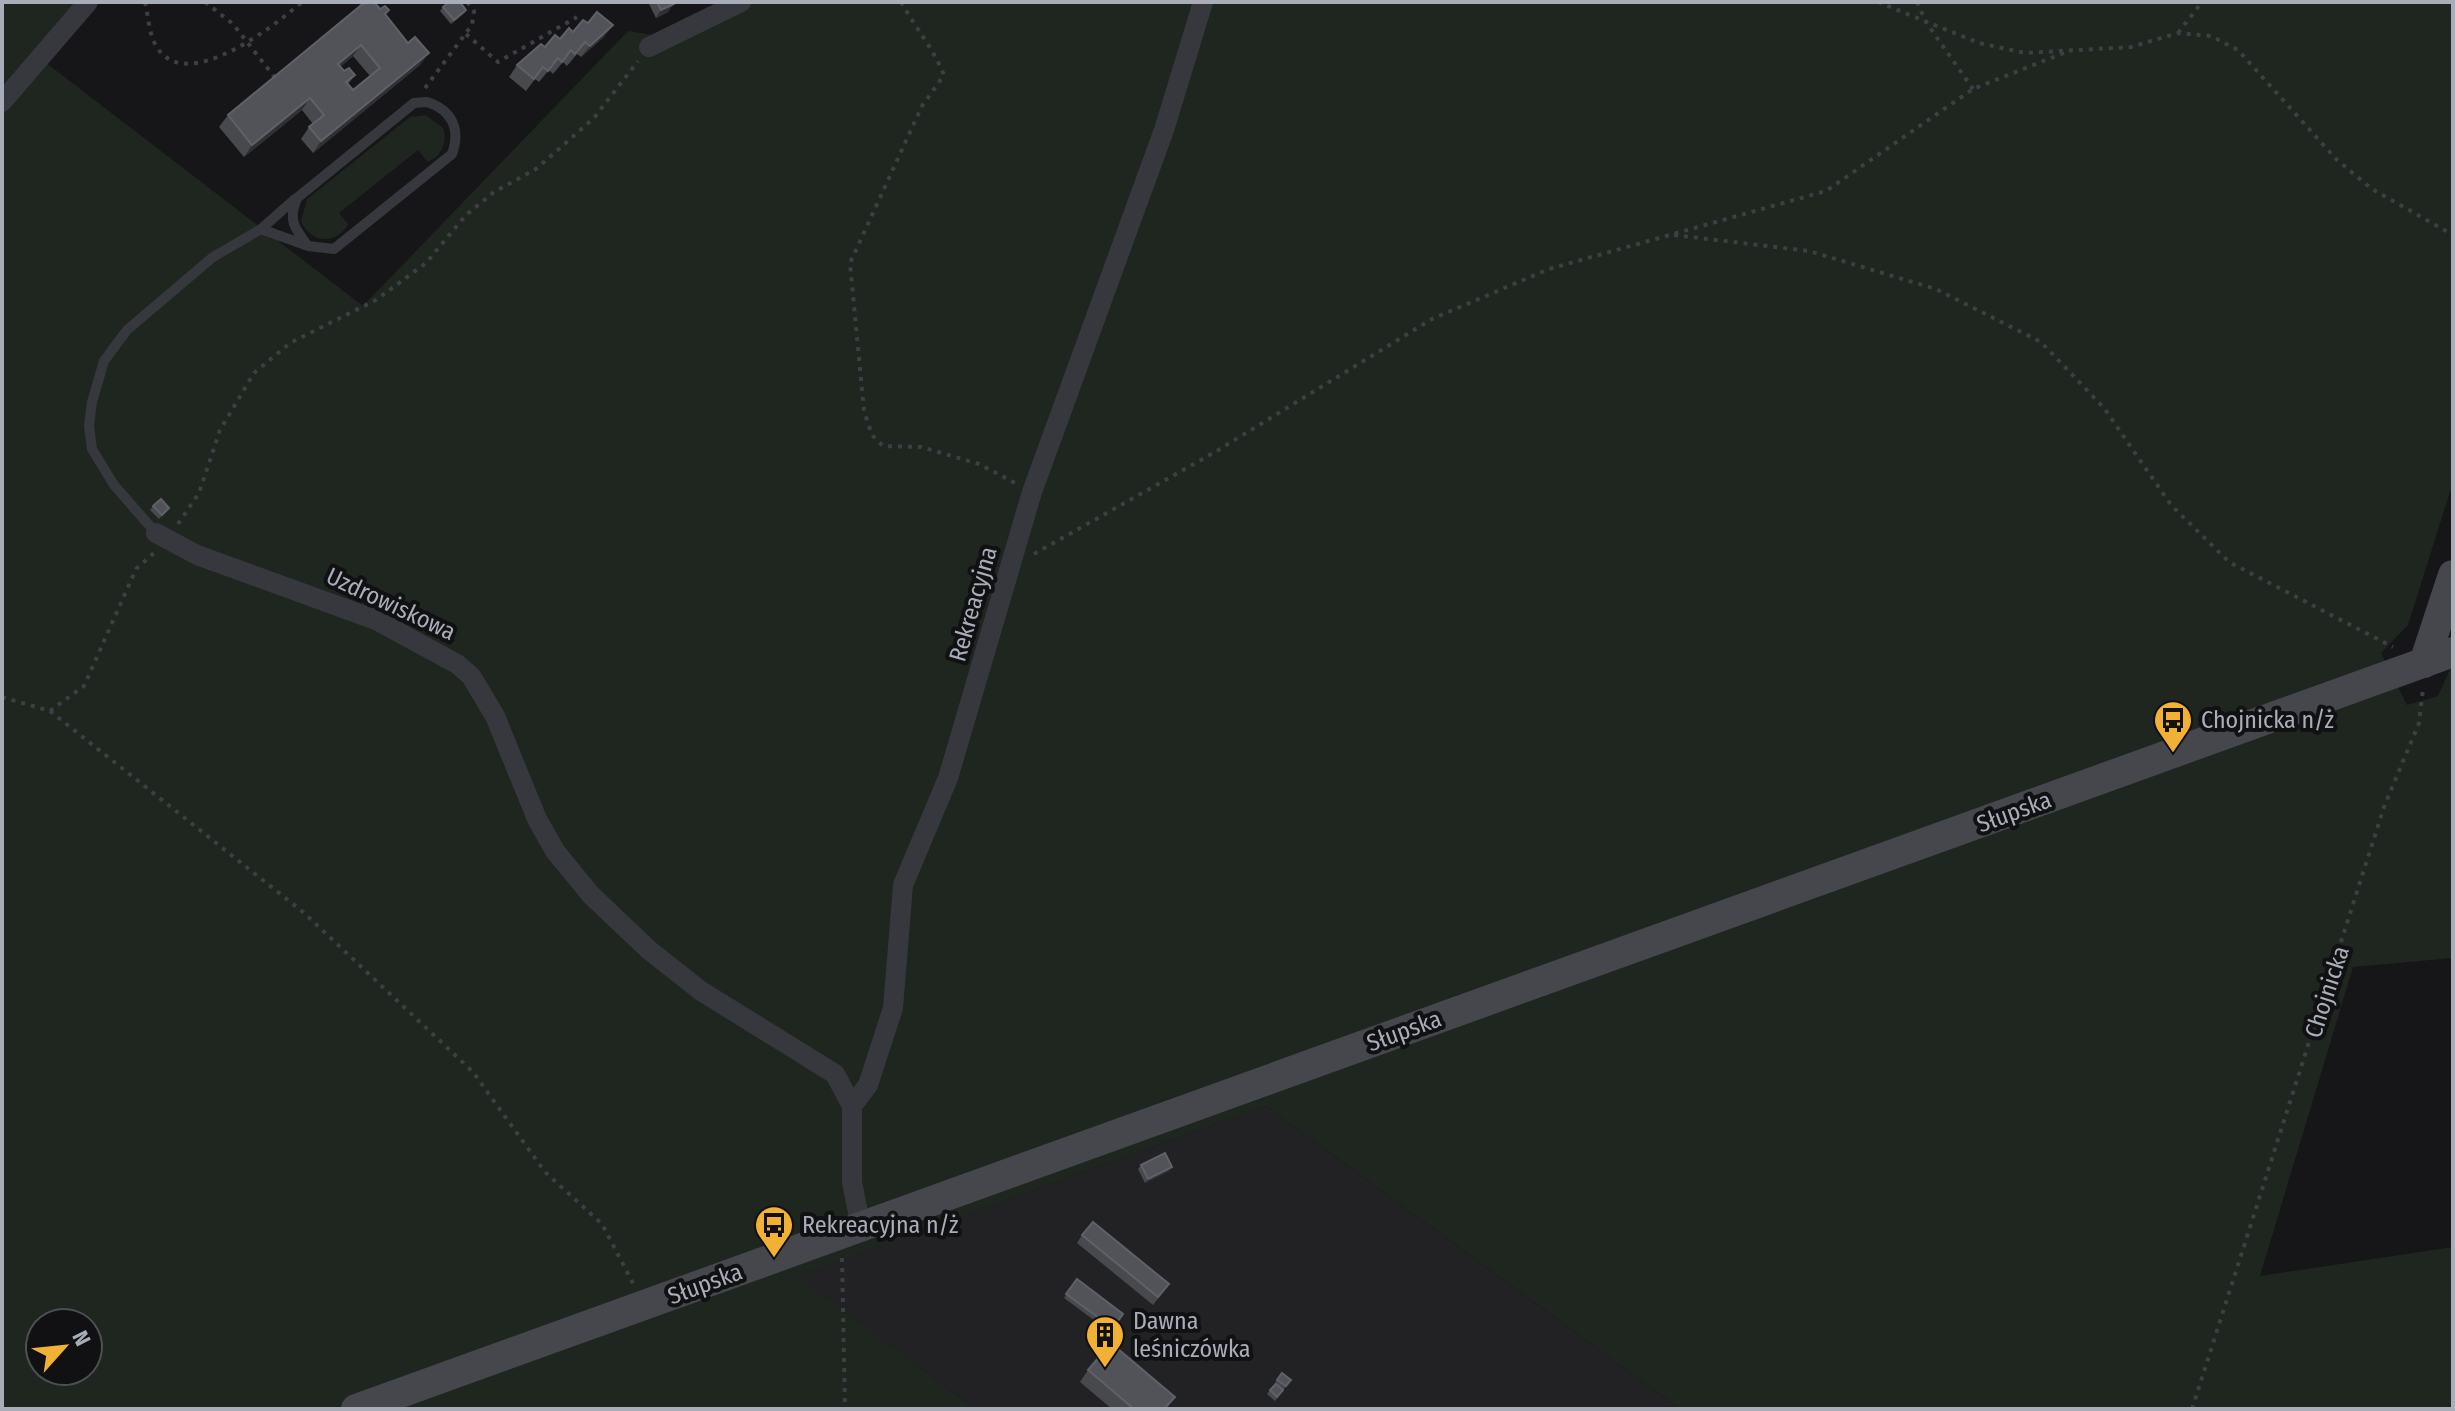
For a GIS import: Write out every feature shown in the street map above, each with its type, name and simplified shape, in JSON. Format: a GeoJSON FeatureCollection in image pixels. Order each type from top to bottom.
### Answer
{"type":"FeatureCollection","features":[{"type":"Feature","properties":{"kind":"street"},"geometry":{"type":"LineString","coordinates":[[2,102],[88,2]]}},
{"type":"Feature","properties":{"kind":"street"},"geometry":{"type":"LineString","coordinates":[[649,47],[741,2]]}},
{"type":"Feature","properties":{"kind":"street","name":"Rekreacyjna"},"geometry":{"type":"LineString","coordinates":[[852,1106],[868,1085],[893,1008],[903,885],[948,778],[1032,492],[1164,130],[1203,2]]}},
{"type":"Feature","properties":{"kind":"street","name":"Uzdrowiskowa"},"geometry":{"type":"LineString","coordinates":[[161,537],[376,620],[457,664],[471,676],[495,716],[537,819],[555,851],[591,895],[649,950],[701,991],[835,1074],[852,1106]]}},
{"type":"Feature","properties":{"kind":"street"},"geometry":{"type":"LineString","coordinates":[[2424,663],[2453,575]]}},
{"type":"Feature","properties":{"kind":"street","name":"Słupska"},"geometry":{"type":"LineString","coordinates":[[356,1409],[644,1305],[852,1237],[2453,652]]}},
{"type":"Feature","properties":{"kind":"street"},"geometry":{"type":"LineString","coordinates":[[852,1106],[852,1237]]}},
{"type":"Feature","properties":{"kind":"lane","name":"Uzdrowiskowa"},"geometry":{"type":"LineString","coordinates":[[161,537],[114,485],[92,449],[89,426],[92,402],[104,361],[127,330],[213,257],[261,229],[414,103]]}},
{"type":"Feature","properties":{"kind":"lane"},"geometry":{"type":"LineString","coordinates":[[261,229],[308,246],[334,249],[452,154],[457,140],[456,126],[440,106],[414,103]]}},
{"type":"Feature","properties":{"kind":"lane"},"geometry":{"type":"LineString","coordinates":[[297,198],[291,212],[292,226],[308,246]]}},
{"type":"Feature","properties":{"kind":"path"},"geometry":{"type":"LineString","coordinates":[[145,2],[154,43],[170,60],[194,64],[247,42],[302,2]]}},
{"type":"Feature","properties":{"kind":"path"},"geometry":{"type":"LineString","coordinates":[[205,2],[233,24],[276,80]]}},
{"type":"Feature","properties":{"kind":"path"},"geometry":{"type":"LineString","coordinates":[[414,103],[466,34],[475,17],[467,2]]}},
{"type":"Feature","properties":{"kind":"path"},"geometry":{"type":"LineString","coordinates":[[901,2],[917,30],[935,51],[944,75],[922,106],[850,263],[864,411],[872,435],[883,446],[921,447],[979,464],[1032,492]]}},
{"type":"Feature","properties":{"kind":"path"},"geometry":{"type":"LineString","coordinates":[[1878,2],[1979,43],[2025,53],[2131,47],[2178,33],[2211,36],[2238,50],[2336,159],[2372,189],[2453,235]]}},
{"type":"Feature","properties":{"kind":"path"},"geometry":{"type":"LineString","coordinates":[[1917,2],[1926,22],[1973,89]]}},
{"type":"Feature","properties":{"kind":"path"},"geometry":{"type":"LineString","coordinates":[[2178,33],[2202,2]]}},
{"type":"Feature","properties":{"kind":"path"},"geometry":{"type":"LineString","coordinates":[[466,34],[498,62],[577,17]]}},
{"type":"Feature","properties":{"kind":"path"},"geometry":{"type":"LineString","coordinates":[[50,711],[84,686],[136,569],[199,493],[220,430],[254,373],[290,343],[376,300],[426,263],[466,215],[494,192],[536,169],[594,118],[649,47]]}},
{"type":"Feature","properties":{"kind":"path"},"geometry":{"type":"LineString","coordinates":[[1011,567],[1215,452],[1432,319],[1549,269],[1826,191],[1973,89],[2066,52]]}},
{"type":"Feature","properties":{"kind":"path"},"geometry":{"type":"LineString","coordinates":[[1674,235],[1809,251],[1936,289],[2041,342],[2104,408],[2171,505],[2229,562],[2424,663]]}},
{"type":"Feature","properties":{"kind":"path","name":"Chojnicka"},"geometry":{"type":"LineString","coordinates":[[2192,1409],[2384,807],[2419,723],[2424,663]]}},
{"type":"Feature","properties":{"kind":"path"},"geometry":{"type":"LineString","coordinates":[[2,697],[50,711],[303,912],[473,1072],[545,1172],[602,1224],[644,1305]]}},
{"type":"Feature","properties":{"kind":"path"},"geometry":{"type":"LineString","coordinates":[[845,1409],[852,1237]]}},
{"type":"Feature","properties":{"kind":"shaded area"},"geometry":{"type":"Polygon","coordinates":[[[2,2],[96,2],[45,62],[363,306],[628,31],[653,35],[722,2],[2453,2],[2453,482],[2408,625],[2381,653],[2407,705],[2438,696],[2453,663],[2453,958],[2353,967],[2260,1276],[2453,1247],[2453,1409],[1680,1409],[1266,1106],[797,1276],[976,1409],[2,1409],[2,2]]]}},
{"type":"Feature","properties":{"kind":"shaded area"},"geometry":{"type":"Polygon","coordinates":[[[426,115],[443,128],[444,144],[437,156],[428,162],[418,150],[339,213],[348,224],[337,236],[323,239],[310,234],[301,221],[307,199],[410,117],[426,115]]]}},
{"type":"Feature","properties":{"kind":"shaded area"},"geometry":{"type":"Polygon","coordinates":[[[1266,1106],[1680,1409],[976,1409],[796,1276],[1266,1106]]]}},
{"type":"Feature","properties":{"kind":"building"},"geometry":{"type":"Polygon","coordinates":[[[365,2],[374,2],[380,9],[385,6],[389,10],[385,14],[408,43],[415,37],[429,53],[321,141],[309,127],[324,115],[310,98],[252,145],[228,115],[365,2]],[[361,45],[338,64],[344,71],[349,68],[355,75],[346,82],[353,90],[380,68],[361,45]]]}},
{"type":"Feature","properties":{"kind":"building"},"geometry":{"type":"Polygon","coordinates":[[[449,2],[460,2],[466,10],[454,20],[443,7],[449,2]]]}},
{"type":"Feature","properties":{"kind":"building"},"geometry":{"type":"Polygon","coordinates":[[[657,2],[673,2],[674,4],[661,10],[657,2]]]}},
{"type":"Feature","properties":{"kind":"building"},"geometry":{"type":"Polygon","coordinates":[[[597,12],[613,25],[590,46],[585,42],[575,54],[571,50],[562,62],[558,58],[548,71],[543,67],[534,79],[517,65],[541,44],[545,47],[555,35],[560,39],[569,28],[573,32],[583,20],[588,23],[597,12]]]}},
{"type":"Feature","properties":{"kind":"building"},"geometry":{"type":"Polygon","coordinates":[[[161,499],[169,508],[162,515],[153,506],[161,499]]]}},
{"type":"Feature","properties":{"kind":"building"},"geometry":{"type":"Polygon","coordinates":[[[1165,1153],[1172,1167],[1148,1179],[1141,1165],[1165,1153]]]}},
{"type":"Feature","properties":{"kind":"building"},"geometry":{"type":"Polygon","coordinates":[[[1093,1222],[1169,1284],[1158,1297],[1082,1235],[1093,1222]]]}},
{"type":"Feature","properties":{"kind":"building"},"geometry":{"type":"Polygon","coordinates":[[[1077,1279],[1123,1314],[1113,1328],[1066,1294],[1077,1279]]]}},
{"type":"Feature","properties":{"kind":"building"},"geometry":{"type":"Polygon","coordinates":[[[1111,1343],[1175,1397],[1164,1409],[1134,1409],[1088,1370],[1111,1343]]]}},
{"type":"Feature","properties":{"kind":"building"},"geometry":{"type":"Polygon","coordinates":[[[1282,1373],[1291,1380],[1286,1386],[1277,1380],[1282,1373]]]}},
{"type":"Feature","properties":{"kind":"building"},"geometry":{"type":"Polygon","coordinates":[[[1276,1384],[1283,1390],[1277,1397],[1270,1390],[1276,1384]]]}},
{"type":"Feature","properties":{"kind":"place","name":"Chojnicka n/ż"},"geometry":{"type":"Point","coordinates":[2173,754]}},
{"type":"Feature","properties":{"kind":"place","name":"Rekreacyjna n/ż"},"geometry":{"type":"Point","coordinates":[774,1259]}},
{"type":"Feature","properties":{"kind":"place","name":"Dawna leśniczówka"},"geometry":{"type":"Point","coordinates":[1105,1369]}}]}
